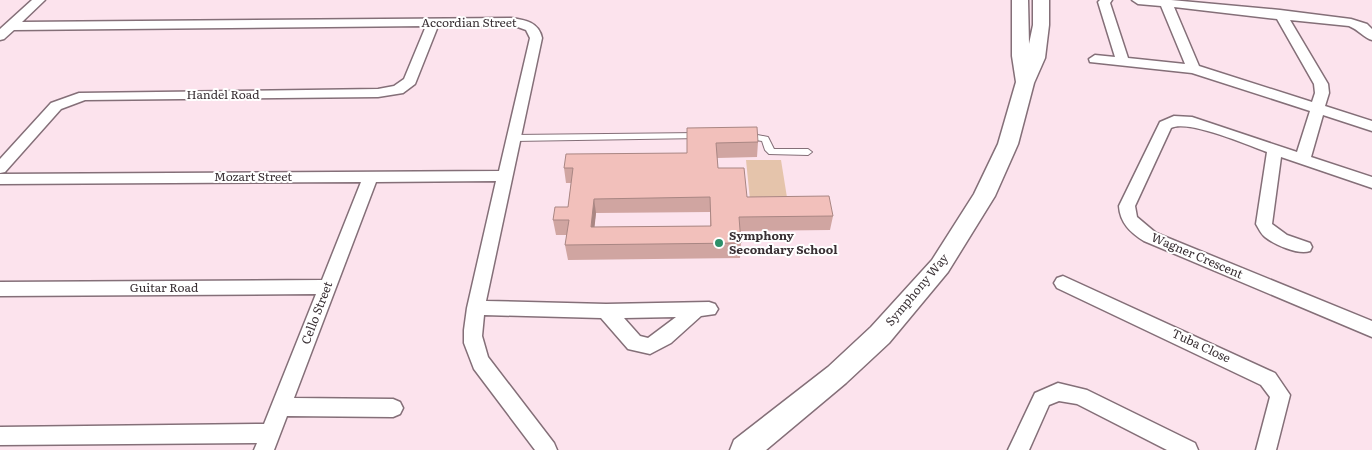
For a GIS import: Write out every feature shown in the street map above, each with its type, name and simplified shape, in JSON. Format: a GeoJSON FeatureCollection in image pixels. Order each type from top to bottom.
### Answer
{"type":"FeatureCollection","features":[{"type":"Feature","properties":{"kind":"main road","name":"Symphony Way"},"geometry":{"type":"LineString","coordinates":[[1020,0],[1021,56],[1025,83]]}},
{"type":"Feature","properties":{"kind":"main road","name":"Symphony Way"},"geometry":{"type":"LineString","coordinates":[[744,450],[837,375],[880,335],[940,266],[984,196],[1008,144],[1025,83],[1036,58],[1041,24],[1041,0]]}},
{"type":"Feature","properties":{"kind":"street"},"geometry":{"type":"LineString","coordinates":[[0,36],[39,0]]}},
{"type":"Feature","properties":{"kind":"street"},"geometry":{"type":"LineString","coordinates":[[1106,0],[1104,2],[1123,62]]}},
{"type":"Feature","properties":{"kind":"street"},"geometry":{"type":"LineString","coordinates":[[1138,0],[1351,22],[1363,27],[1372,36]]}},
{"type":"Feature","properties":{"kind":"street"},"geometry":{"type":"LineString","coordinates":[[1166,3],[1194,69]]}},
{"type":"Feature","properties":{"kind":"street"},"geometry":{"type":"LineString","coordinates":[[1280,14],[1321,84],[1322,93],[1304,158]]}},
{"type":"Feature","properties":{"kind":"street","name":"Handel Road"},"geometry":{"type":"LineString","coordinates":[[0,168],[56,106],[84,96],[378,94],[398,90],[410,81],[433,22]]}},
{"type":"Feature","properties":{"kind":"street","name":"Accordian Street"},"geometry":{"type":"LineString","coordinates":[[11,26],[517,22],[527,25],[535,31],[536,38],[476,308],[472,338],[476,354],[511,404],[547,450]]}},
{"type":"Feature","properties":{"kind":"street"},"geometry":{"type":"LineString","coordinates":[[1095,59],[1194,69],[1372,126]]}},
{"type":"Feature","properties":{"kind":"street","name":"Wagner Crescent"},"geometry":{"type":"LineString","coordinates":[[1372,183],[1304,158],[1192,121],[1182,120],[1168,122],[1165,125],[1127,206],[1127,213],[1138,229],[1150,237],[1372,329]]}},
{"type":"Feature","properties":{"kind":"street"},"geometry":{"type":"LineString","coordinates":[[1276,149],[1264,224],[1266,230],[1272,234],[1304,247]]}},
{"type":"Feature","properties":{"kind":"street","name":"Cello Street"},"geometry":{"type":"LineString","coordinates":[[267,442],[371,176]]}},
{"type":"Feature","properties":{"kind":"street","name":"Mozart Street"},"geometry":{"type":"LineString","coordinates":[[0,179],[506,176]]}},
{"type":"Feature","properties":{"kind":"street","name":"Tuba Close"},"geometry":{"type":"LineString","coordinates":[[1063,283],[1268,379],[1280,395],[1266,450]]}},
{"type":"Feature","properties":{"kind":"street","name":"Guitar Road"},"geometry":{"type":"LineString","coordinates":[[0,289],[328,287]]}},
{"type":"Feature","properties":{"kind":"street"},"geometry":{"type":"LineString","coordinates":[[476,308],[606,311],[702,309],[664,338],[650,346],[635,343],[606,311]]}},
{"type":"Feature","properties":{"kind":"street"},"geometry":{"type":"LineString","coordinates":[[1018,450],[1042,399],[1058,392],[1080,396],[1188,450]]}},
{"type":"Feature","properties":{"kind":"street"},"geometry":{"type":"LineString","coordinates":[[280,407],[394,408]]}},
{"type":"Feature","properties":{"kind":"street"},"geometry":{"type":"LineString","coordinates":[[0,436],[267,442]]}},
{"type":"Feature","properties":{"kind":"lane"},"geometry":{"type":"LineString","coordinates":[[514,138],[710,136]]}},
{"type":"Feature","properties":{"kind":"lane"},"geometry":{"type":"LineString","coordinates":[[739,136],[761,137],[765,139],[769,150],[772,152],[808,152]]}},
{"type":"Feature","properties":{"kind":"shaded area"},"geometry":{"type":"Polygon","coordinates":[[[746,160],[781,160],[789,210],[751,210],[746,160]]]}},
{"type":"Feature","properties":{"kind":"building"},"geometry":{"type":"Polygon","coordinates":[[[757,127],[758,142],[716,143],[718,168],[744,168],[747,197],[829,196],[833,216],[739,217],[741,243],[565,245],[569,220],[553,220],[555,207],[568,207],[573,168],[564,168],[566,154],[687,153],[687,128],[757,127]],[[710,197],[594,199],[591,227],[711,226],[710,197]]]}},
{"type":"Feature","properties":{"kind":"place","name":"Symphony Secondary School"},"geometry":{"type":"Point","coordinates":[719,243]}}]}
